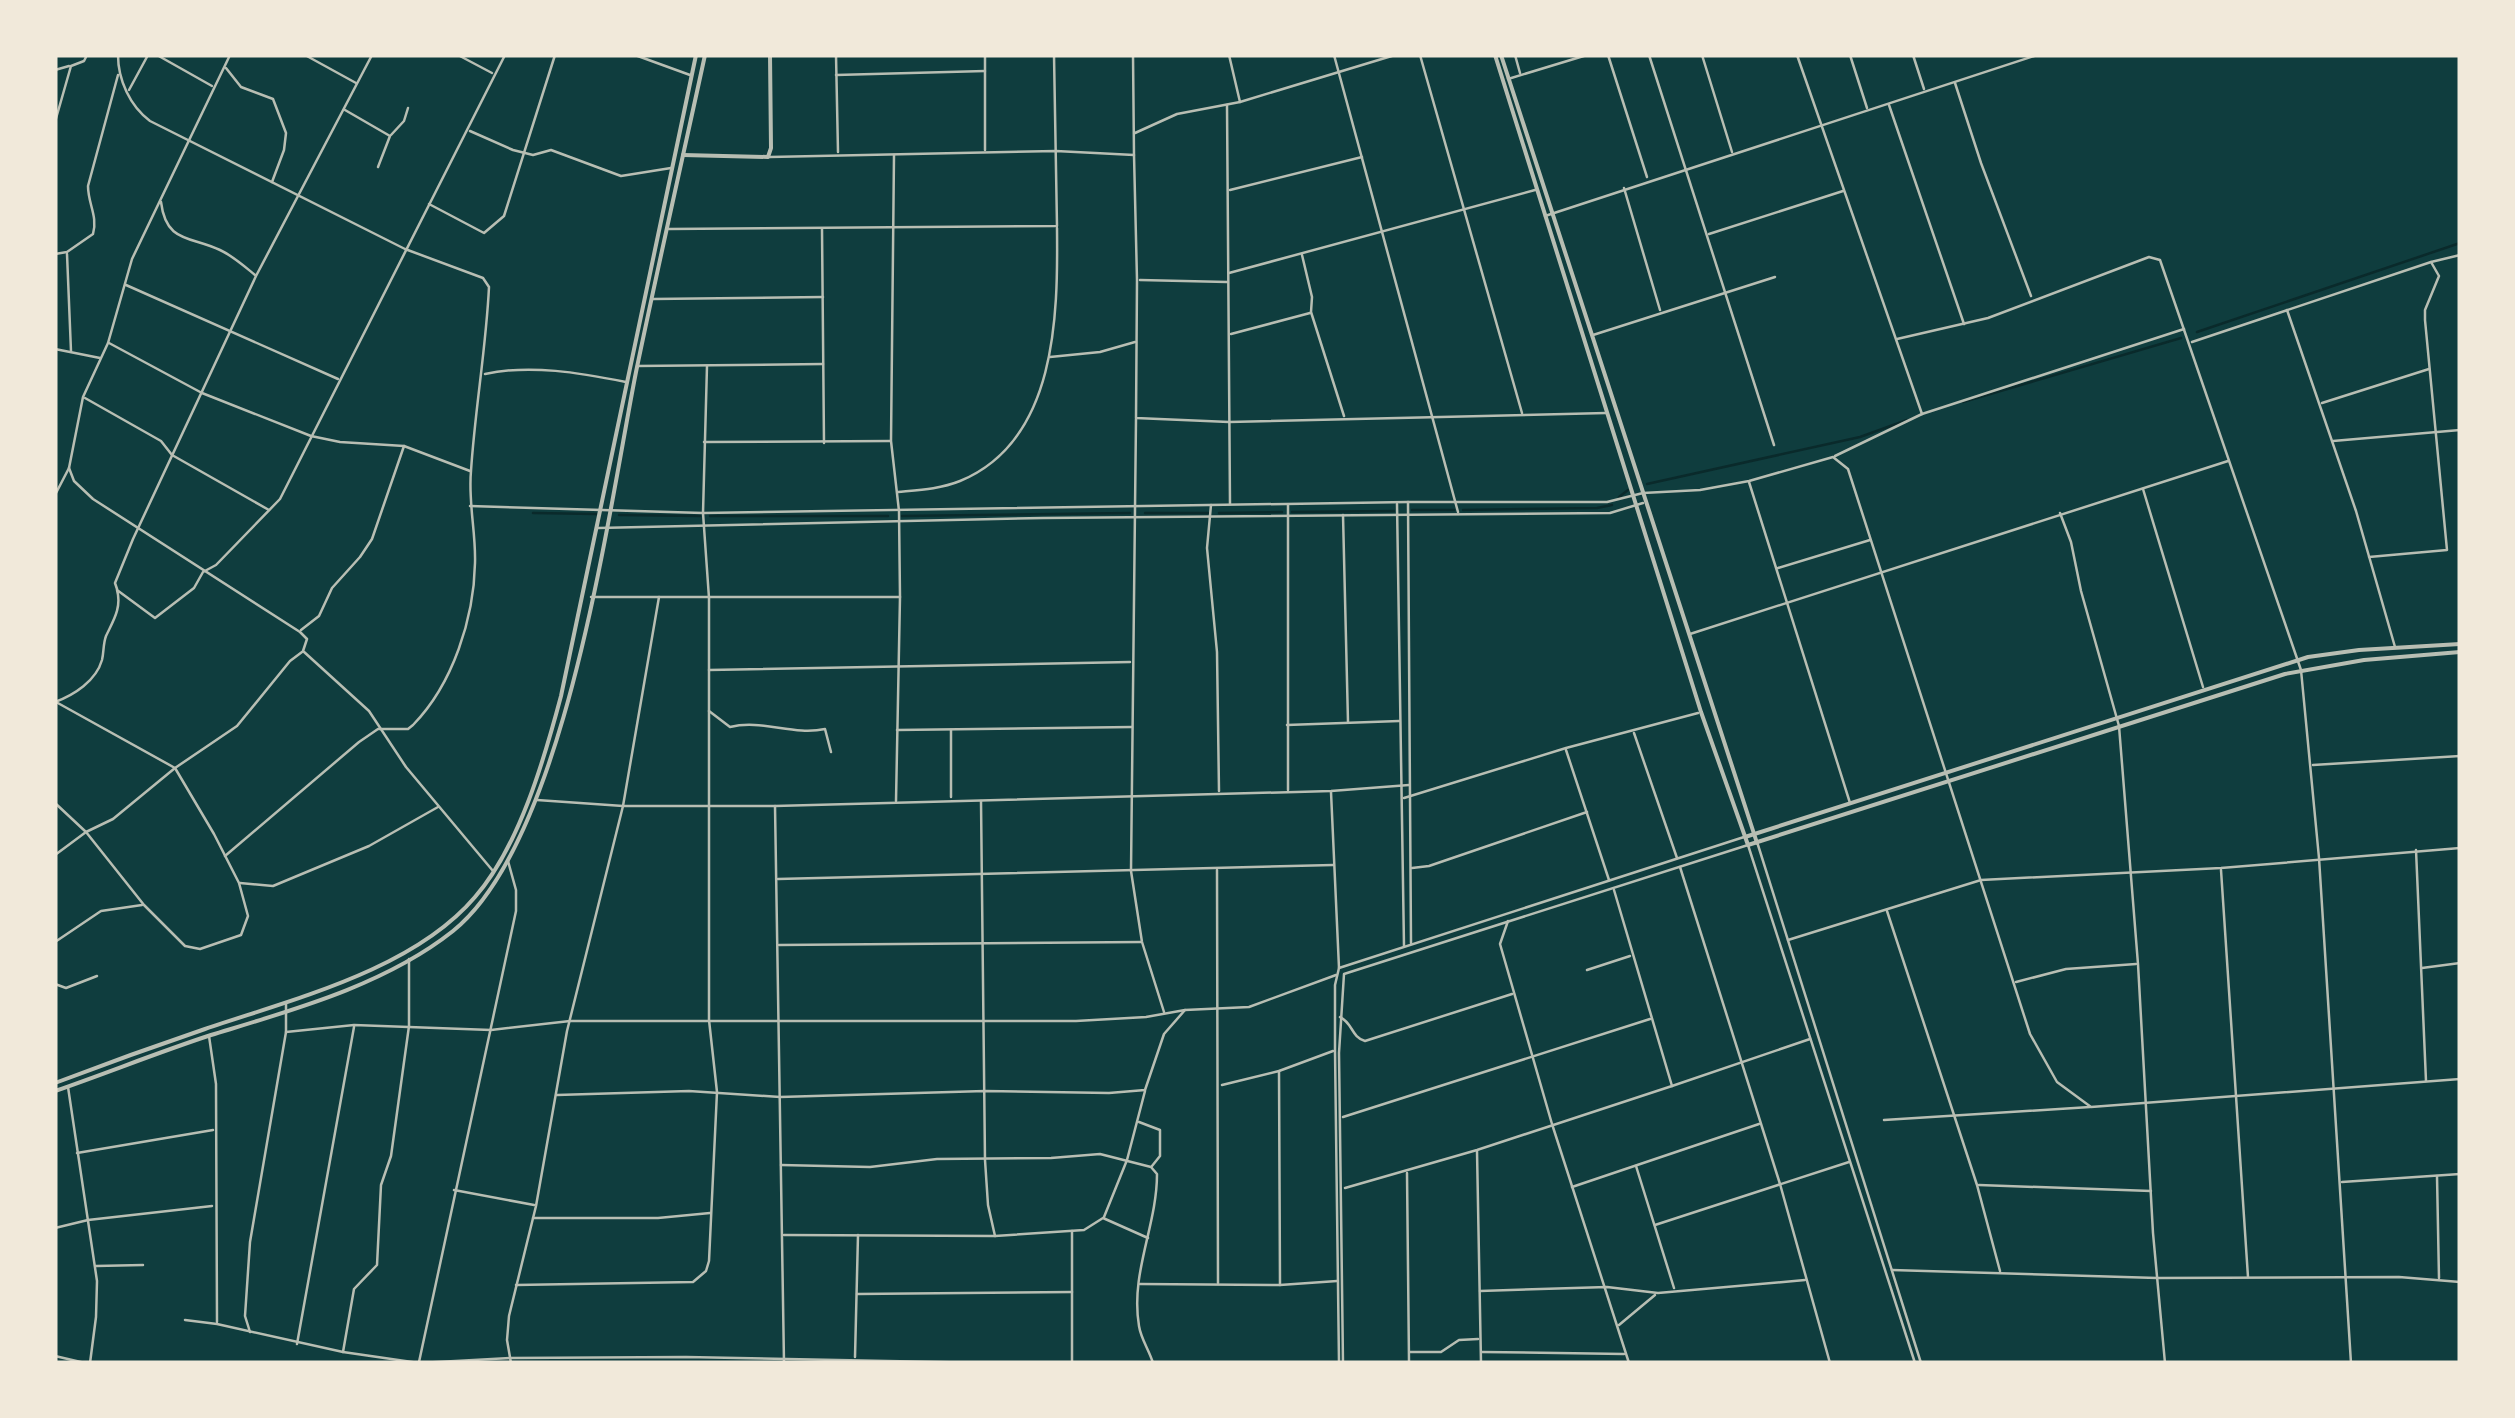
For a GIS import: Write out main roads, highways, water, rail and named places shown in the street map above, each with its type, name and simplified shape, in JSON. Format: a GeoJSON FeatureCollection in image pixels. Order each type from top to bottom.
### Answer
{"type":"FeatureCollection","features":[{"type":"Feature","properties":{"kind":"waterway"},"geometry":{"type":"LineString","coordinates":[[2197,332],[2460,243]]}},
{"type":"Feature","properties":{"kind":"waterway"},"geometry":{"type":"LineString","coordinates":[[1963,402],[2181,338]]}},
{"type":"Feature","properties":{"kind":"waterway"},"geometry":{"type":"LineString","coordinates":[[1647,484],[1860,437],[1907,420]]}},
{"type":"Feature","properties":{"kind":"waterway"},"geometry":{"type":"LineString","coordinates":[[1619,497],[1628,490]]}},
{"type":"Feature","properties":{"kind":"waterway"},"geometry":{"type":"LineString","coordinates":[[1463,510],[1612,505]]}},
{"type":"Feature","properties":{"kind":"waterway"},"geometry":{"type":"LineString","coordinates":[[1412,510],[1454,510]]}},
{"type":"Feature","properties":{"kind":"waterway"},"geometry":{"type":"LineString","coordinates":[[1292,512],[1394,511]]}},
{"type":"Feature","properties":{"kind":"waterway"},"geometry":{"type":"LineString","coordinates":[[1219,513],[1282,512]]}},
{"type":"Feature","properties":{"kind":"waterway"},"geometry":{"type":"LineString","coordinates":[[533,513],[596,514]]}},
{"type":"Feature","properties":{"kind":"waterway"},"geometry":{"type":"LineString","coordinates":[[902,516],[1130,513]]}},
{"type":"Feature","properties":{"kind":"waterway"},"geometry":{"type":"LineString","coordinates":[[1145,513],[1208,513]]}},
{"type":"Feature","properties":{"kind":"waterway"},"geometry":{"type":"LineString","coordinates":[[619,515],[700,516]]}},
{"type":"Feature","properties":{"kind":"waterway"},"geometry":{"type":"LineString","coordinates":[[710,516],[888,516]]}}]}
